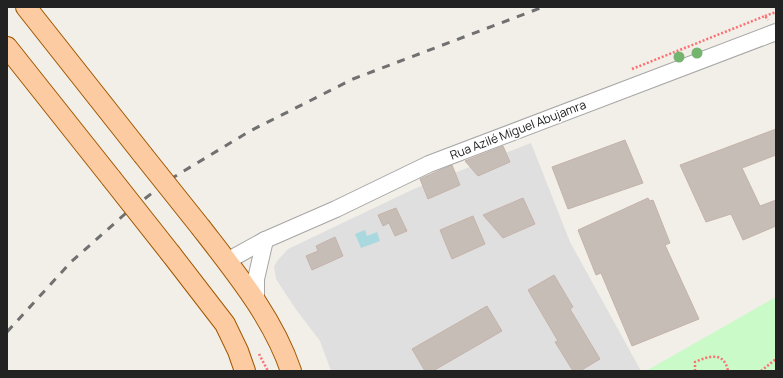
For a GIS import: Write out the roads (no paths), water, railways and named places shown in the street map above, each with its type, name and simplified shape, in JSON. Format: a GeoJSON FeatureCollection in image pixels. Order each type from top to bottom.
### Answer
{"type":"FeatureCollection","features":[{"type":"Feature","properties":{"kind":"main road"},"geometry":{"type":"LineString","coordinates":[[26,7],[227,261],[262,311],[291,371]]}},
{"type":"Feature","properties":{"kind":"main road"},"geometry":{"type":"LineString","coordinates":[[7,47],[225,324],[238,351],[245,371]]}},
{"type":"Feature","properties":{"kind":"street","name":"Rua Azilé Miguel Abujamra"},"geometry":{"type":"LineString","coordinates":[[227,261],[266,240],[336,209],[429,164],[776,32]]}},
{"type":"Feature","properties":{"kind":"street"},"geometry":{"type":"LineString","coordinates":[[256,301],[256,279],[266,240]]}},
{"type":"Feature","properties":{"kind":"water"},"geometry":{"type":"Polygon","coordinates":[[[365,230],[367,236],[377,232],[380,241],[361,248],[355,234],[365,230]]]}},
{"type":"Feature","properties":{"kind":"railway"},"geometry":{"type":"LineString","coordinates":[[7,332],[71,262],[125,214],[169,180],[250,131],[353,79],[543,7]]}}]}
